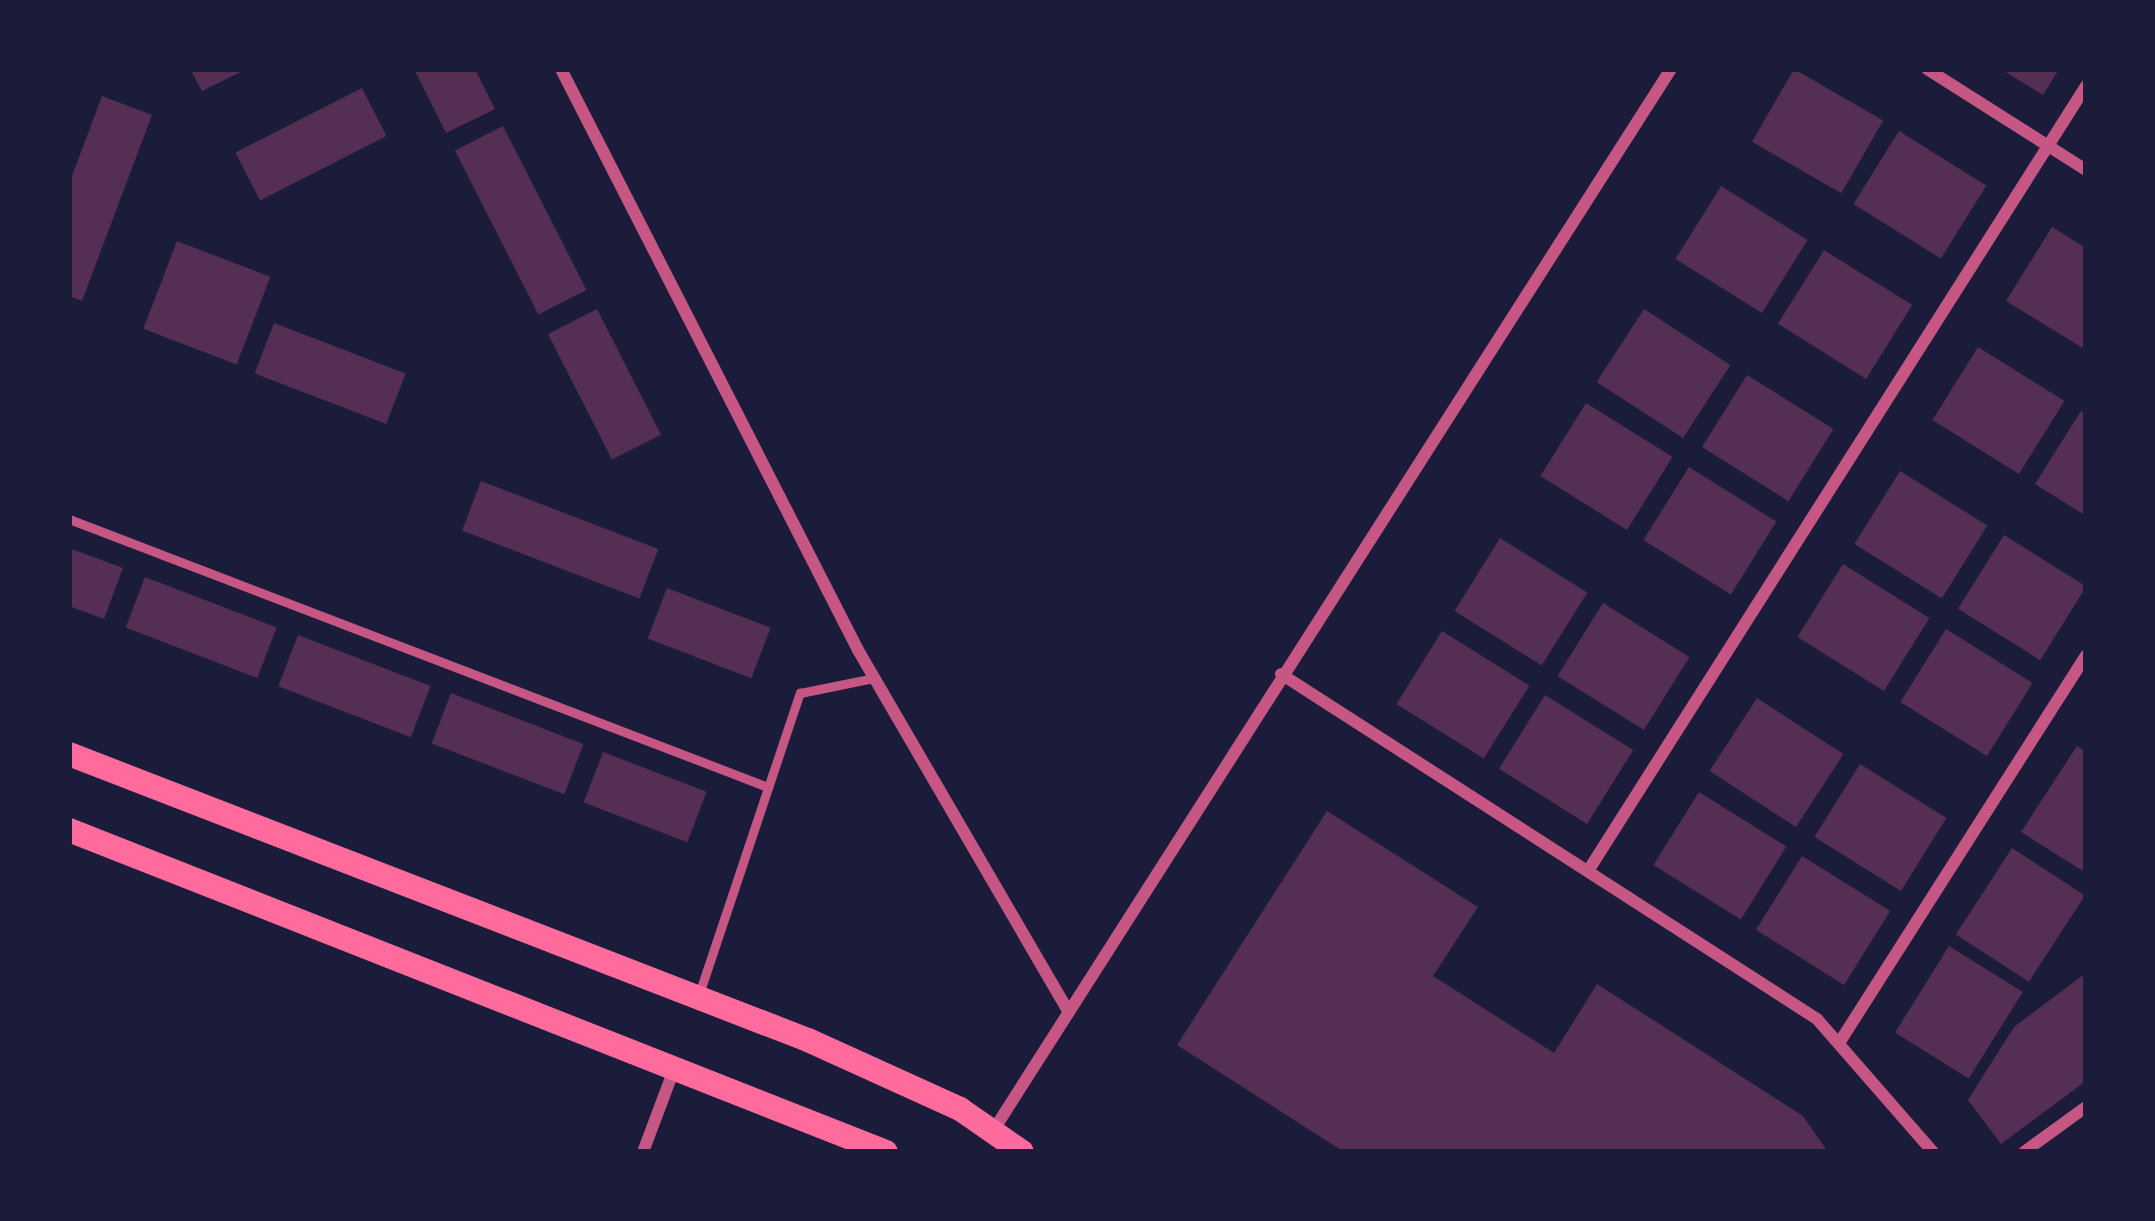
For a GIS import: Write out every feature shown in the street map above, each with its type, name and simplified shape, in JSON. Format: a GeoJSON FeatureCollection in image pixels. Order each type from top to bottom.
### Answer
{"type":"FeatureCollection","features":[{"type":"Feature","properties":{"kind":"main road"},"geometry":{"type":"LineString","coordinates":[[69,754],[698,998],[960,1109],[1022,1152]]}},
{"type":"Feature","properties":{"kind":"main road"},"geometry":{"type":"LineString","coordinates":[[69,830],[886,1152]]}},
{"type":"Feature","properties":{"kind":"street"},"geometry":{"type":"LineString","coordinates":[[561,69],[874,677],[1069,1012]]}},
{"type":"Feature","properties":{"kind":"street"},"geometry":{"type":"LineString","coordinates":[[992,1132],[1671,69]]}},
{"type":"Feature","properties":{"kind":"street"},"geometry":{"type":"LineString","coordinates":[[1928,69],[2086,170]]}},
{"type":"Feature","properties":{"kind":"street"},"geometry":{"type":"LineString","coordinates":[[1588,871],[2086,86]]}},
{"type":"Feature","properties":{"kind":"street"},"geometry":{"type":"LineString","coordinates":[[1841,1040],[2086,655]]}},
{"type":"Feature","properties":{"kind":"street"},"geometry":{"type":"LineString","coordinates":[[1281,674],[1841,1040],[1933,1152]]}},
{"type":"Feature","properties":{"kind":"street"},"geometry":{"type":"LineString","coordinates":[[643,1152],[676,1066]]}},
{"type":"Feature","properties":{"kind":"street"},"geometry":{"type":"LineString","coordinates":[[2024,1152],[2086,1107]]}},
{"type":"Feature","properties":{"kind":"lane"},"geometry":{"type":"LineString","coordinates":[[69,519],[769,787]]}},
{"type":"Feature","properties":{"kind":"lane"},"geometry":{"type":"LineString","coordinates":[[698,998],[800,693],[874,677]]}},
{"type":"Feature","properties":{"kind":"building"},"geometry":{"type":"Polygon","coordinates":[[[190,69],[247,69],[202,91],[190,69]]]}},
{"type":"Feature","properties":{"kind":"building"},"geometry":{"type":"Polygon","coordinates":[[[414,69],[475,69],[495,109],[446,133],[414,69]]]}},
{"type":"Feature","properties":{"kind":"building"},"geometry":{"type":"Polygon","coordinates":[[[1794,69],[1883,120],[1841,193],[1752,142],[1794,69]]]}},
{"type":"Feature","properties":{"kind":"building"},"geometry":{"type":"Polygon","coordinates":[[[2001,69],[2059,69],[2043,95],[2001,69]]]}},
{"type":"Feature","properties":{"kind":"building"},"geometry":{"type":"Polygon","coordinates":[[[362,88],[387,136],[260,201],[235,152],[362,88]]]}},
{"type":"Feature","properties":{"kind":"building"},"geometry":{"type":"Polygon","coordinates":[[[102,96],[152,115],[82,301],[69,296],[69,184],[102,96]]]}},
{"type":"Feature","properties":{"kind":"building"},"geometry":{"type":"Polygon","coordinates":[[[503,126],[587,290],[538,314],[455,151],[503,126]]]}},
{"type":"Feature","properties":{"kind":"building"},"geometry":{"type":"Polygon","coordinates":[[[1899,131],[1986,186],[1941,259],[1853,204],[1899,131]]]}},
{"type":"Feature","properties":{"kind":"building"},"geometry":{"type":"Polygon","coordinates":[[[1721,186],[1808,240],[1762,313],[1675,259],[1721,186]]]}},
{"type":"Feature","properties":{"kind":"building"},"geometry":{"type":"Polygon","coordinates":[[[2052,227],[2086,248],[2086,350],[2006,301],[2052,227]]]}},
{"type":"Feature","properties":{"kind":"building"},"geometry":{"type":"Polygon","coordinates":[[[177,241],[270,277],[237,365],[143,329],[177,241]]]}},
{"type":"Feature","properties":{"kind":"building"},"geometry":{"type":"Polygon","coordinates":[[[1824,250],[1912,305],[1866,379],[1778,324],[1824,250]]]}},
{"type":"Feature","properties":{"kind":"building"},"geometry":{"type":"Polygon","coordinates":[[[597,309],[661,435],[612,460],[548,334],[597,309]]]}},
{"type":"Feature","properties":{"kind":"building"},"geometry":{"type":"Polygon","coordinates":[[[1644,309],[1730,365],[1683,438],[1597,382],[1644,309]]]}},
{"type":"Feature","properties":{"kind":"building"},"geometry":{"type":"Polygon","coordinates":[[[274,323],[406,374],[386,424],[255,373],[274,323]]]}},
{"type":"Feature","properties":{"kind":"building"},"geometry":{"type":"Polygon","coordinates":[[[1978,347],[2065,401],[2019,474],[1932,420],[1978,347]]]}},
{"type":"Feature","properties":{"kind":"building"},"geometry":{"type":"Polygon","coordinates":[[[1747,375],[1834,429],[1788,501],[1702,447],[1747,375]]]}},
{"type":"Feature","properties":{"kind":"building"},"geometry":{"type":"Polygon","coordinates":[[[1586,403],[1673,457],[1627,530],[1540,476],[1586,403]]]}},
{"type":"Feature","properties":{"kind":"building"},"geometry":{"type":"Polygon","coordinates":[[[2081,411],[2086,414],[2086,516],[2035,484],[2081,411]]]}},
{"type":"Feature","properties":{"kind":"building"},"geometry":{"type":"Polygon","coordinates":[[[1689,467],[1776,522],[1731,595],[1643,540],[1689,467]]]}},
{"type":"Feature","properties":{"kind":"building"},"geometry":{"type":"Polygon","coordinates":[[[1900,471],[1987,526],[1942,599],[1854,544],[1900,471]]]}},
{"type":"Feature","properties":{"kind":"building"},"geometry":{"type":"Polygon","coordinates":[[[481,481],[658,549],[639,599],[462,530],[481,481]]]}},
{"type":"Feature","properties":{"kind":"building"},"geometry":{"type":"Polygon","coordinates":[[[2004,535],[2086,586],[2040,660],[1958,609],[2004,535]]]}},
{"type":"Feature","properties":{"kind":"building"},"geometry":{"type":"Polygon","coordinates":[[[1500,538],[1587,593],[1542,666],[1454,611],[1500,538]]]}},
{"type":"Feature","properties":{"kind":"building"},"geometry":{"type":"Polygon","coordinates":[[[69,548],[123,568],[104,619],[69,606],[69,548]]]}},
{"type":"Feature","properties":{"kind":"building"},"geometry":{"type":"Polygon","coordinates":[[[1843,564],[1930,618],[1884,691],[1797,637],[1843,564]]]}},
{"type":"Feature","properties":{"kind":"building"},"geometry":{"type":"Polygon","coordinates":[[[145,577],[277,628],[257,678],[126,627],[145,577]]]}},
{"type":"Feature","properties":{"kind":"building"},"geometry":{"type":"Polygon","coordinates":[[[667,588],[771,628],[751,678],[648,638],[667,588]]]}},
{"type":"Feature","properties":{"kind":"building"},"geometry":{"type":"Polygon","coordinates":[[[1603,603],[1690,657],[1644,730],[1557,676],[1603,603]]]}},
{"type":"Feature","properties":{"kind":"building"},"geometry":{"type":"Polygon","coordinates":[[[1946,629],[2033,683],[1987,756],[1900,702],[1946,629]]]}},
{"type":"Feature","properties":{"kind":"building"},"geometry":{"type":"Polygon","coordinates":[[[1442,631],[1529,686],[1484,759],[1396,704],[1442,631]]]}},
{"type":"Feature","properties":{"kind":"building"},"geometry":{"type":"Polygon","coordinates":[[[298,635],[431,686],[411,737],[278,686],[298,635]]]}},
{"type":"Feature","properties":{"kind":"building"},"geometry":{"type":"Polygon","coordinates":[[[451,693],[584,744],[564,794],[432,743],[451,693]]]}},
{"type":"Feature","properties":{"kind":"building"},"geometry":{"type":"Polygon","coordinates":[[[1545,695],[1633,750],[1587,824],[1499,769],[1545,695]]]}},
{"type":"Feature","properties":{"kind":"building"},"geometry":{"type":"Polygon","coordinates":[[[1757,698],[1843,754],[1796,827],[1710,771],[1757,698]]]}},
{"type":"Feature","properties":{"kind":"building"},"geometry":{"type":"Polygon","coordinates":[[[2077,746],[2086,752],[2086,873],[2021,832],[2077,746]]]}},
{"type":"Feature","properties":{"kind":"building"},"geometry":{"type":"Polygon","coordinates":[[[603,752],[707,792],[687,842],[584,802],[603,752]]]}},
{"type":"Feature","properties":{"kind":"building"},"geometry":{"type":"Polygon","coordinates":[[[1860,764],[1947,818],[1901,891],[1814,837],[1860,764]]]}},
{"type":"Feature","properties":{"kind":"building"},"geometry":{"type":"Polygon","coordinates":[[[1699,792],[1786,847],[1741,920],[1653,865],[1699,792]]]}},
{"type":"Feature","properties":{"kind":"building"},"geometry":{"type":"Polygon","coordinates":[[[1327,811],[1478,907],[1433,976],[1554,1053],[1597,984],[1803,1116],[1828,1152],[1344,1152],[1177,1045],[1327,811]]]}},
{"type":"Feature","properties":{"kind":"building"},"geometry":{"type":"Polygon","coordinates":[[[2012,848],[2085,895],[2029,982],[1956,934],[2012,848]]]}},
{"type":"Feature","properties":{"kind":"building"},"geometry":{"type":"Polygon","coordinates":[[[1802,856],[1890,911],[1844,985],[1756,930],[1802,856]]]}},
{"type":"Feature","properties":{"kind":"building"},"geometry":{"type":"Polygon","coordinates":[[[1949,946],[2023,992],[1969,1079],[1895,1033],[1949,946]]]}},
{"type":"Feature","properties":{"kind":"building"},"geometry":{"type":"Polygon","coordinates":[[[2086,973],[2086,1081],[2001,1144],[1968,1100],[2014,1027],[2086,973]]]}}]}
